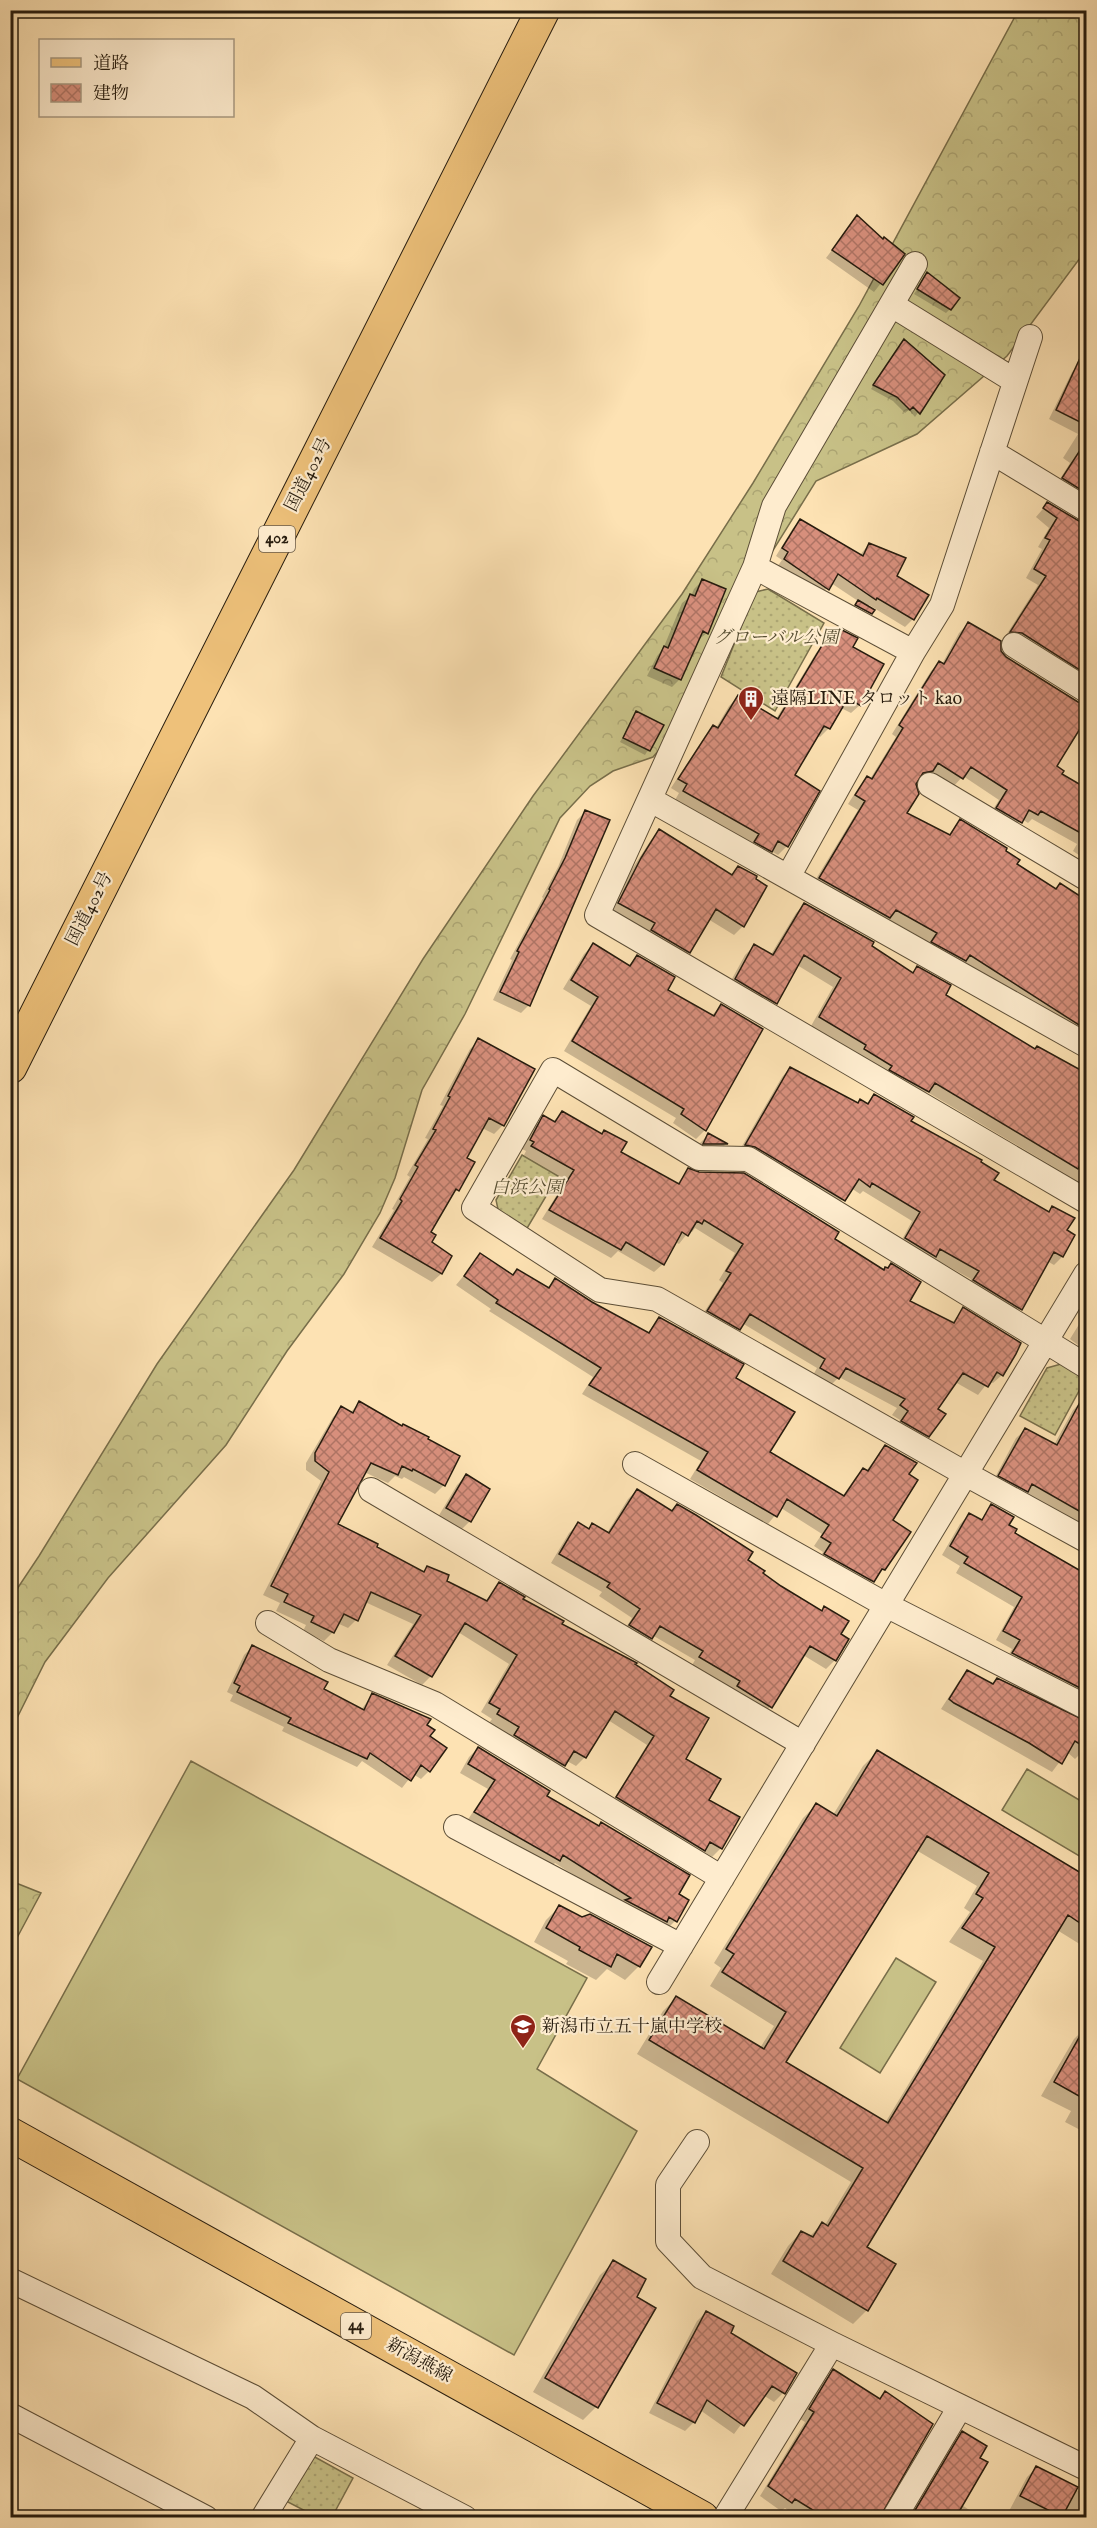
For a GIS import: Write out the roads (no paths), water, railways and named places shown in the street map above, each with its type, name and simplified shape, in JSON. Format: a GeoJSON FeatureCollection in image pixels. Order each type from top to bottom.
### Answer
{"type":"FeatureCollection","features":[{"type":"Feature","properties":{"kind":"main road","name":"国道402号"},"geometry":{"type":"LineString","coordinates":[[10,1067],[543,10]]}},
{"type":"Feature","properties":{"kind":"main road","name":"新潟燕線"},"geometry":{"type":"LineString","coordinates":[[10,2134],[702,2517]]}},
{"type":"Feature","properties":{"kind":"street"},"geometry":{"type":"LineString","coordinates":[[915,264],[774,506],[755,567],[597,915],[1086,1201]]}},
{"type":"Feature","properties":{"kind":"street"},"geometry":{"type":"LineString","coordinates":[[892,305],[1015,381]]}},
{"type":"Feature","properties":{"kind":"street"},"geometry":{"type":"LineString","coordinates":[[788,877],[913,652],[942,605],[1030,337]]}},
{"type":"Feature","properties":{"kind":"street"},"geometry":{"type":"LineString","coordinates":[[992,452],[1086,509]]}},
{"type":"Feature","properties":{"kind":"street"},"geometry":{"type":"LineString","coordinates":[[755,567],[913,652]]}},
{"type":"Feature","properties":{"kind":"street"},"geometry":{"type":"LineString","coordinates":[[1014,645],[1086,690]]}},
{"type":"Feature","properties":{"kind":"street"},"geometry":{"type":"LineString","coordinates":[[930,785],[1086,878]]}},
{"type":"Feature","properties":{"kind":"street"},"geometry":{"type":"LineString","coordinates":[[651,800],[1086,1045]]}},
{"type":"Feature","properties":{"kind":"street"},"geometry":{"type":"LineString","coordinates":[[1086,1366],[748,1159],[699,1158],[553,1070],[474,1208],[600,1290],[657,1299],[1086,1540]]}},
{"type":"Feature","properties":{"kind":"street"},"geometry":{"type":"LineString","coordinates":[[659,1982],[1086,1274]]}},
{"type":"Feature","properties":{"kind":"street"},"geometry":{"type":"LineString","coordinates":[[635,1464],[886,1605],[1086,1707]]}},
{"type":"Feature","properties":{"kind":"street"},"geometry":{"type":"LineString","coordinates":[[371,1490],[803,1744]]}},
{"type":"Feature","properties":{"kind":"street"},"geometry":{"type":"LineString","coordinates":[[268,1623],[329,1660],[435,1704],[722,1878]]}},
{"type":"Feature","properties":{"kind":"street"},"geometry":{"type":"LineString","coordinates":[[456,1827],[681,1946]]}},
{"type":"Feature","properties":{"kind":"street"},"geometry":{"type":"LineString","coordinates":[[698,2142],[668,2186],[668,2241],[702,2277],[832,2344],[1086,2468]]}},
{"type":"Feature","properties":{"kind":"street"},"geometry":{"type":"LineString","coordinates":[[10,2280],[253,2397],[312,2438],[465,2517]]}},
{"type":"Feature","properties":{"kind":"street"},"geometry":{"type":"LineString","coordinates":[[725,2517],[832,2344]]}},
{"type":"Feature","properties":{"kind":"street"},"geometry":{"type":"LineString","coordinates":[[894,2517],[960,2407]]}},
{"type":"Feature","properties":{"kind":"street"},"geometry":{"type":"LineString","coordinates":[[10,2415],[206,2517]]}},
{"type":"Feature","properties":{"kind":"street"},"geometry":{"type":"LineString","coordinates":[[263,2517],[312,2438]]}},
{"type":"Feature","properties":{"kind":"place","name":"遠隔LINE タロット kao"},"geometry":{"type":"Point","coordinates":[751,722]}},
{"type":"Feature","properties":{"kind":"place","name":"新潟市立五十嵐中学校"},"geometry":{"type":"Point","coordinates":[523,2050]}},
{"type":"Feature","properties":{"kind":"park label","name":"グローバル公園"},"geometry":{"type":"Point","coordinates":[776,638]}},
{"type":"Feature","properties":{"kind":"park label","name":"白浜公園"},"geometry":{"type":"Point","coordinates":[527,1188]}}]}
